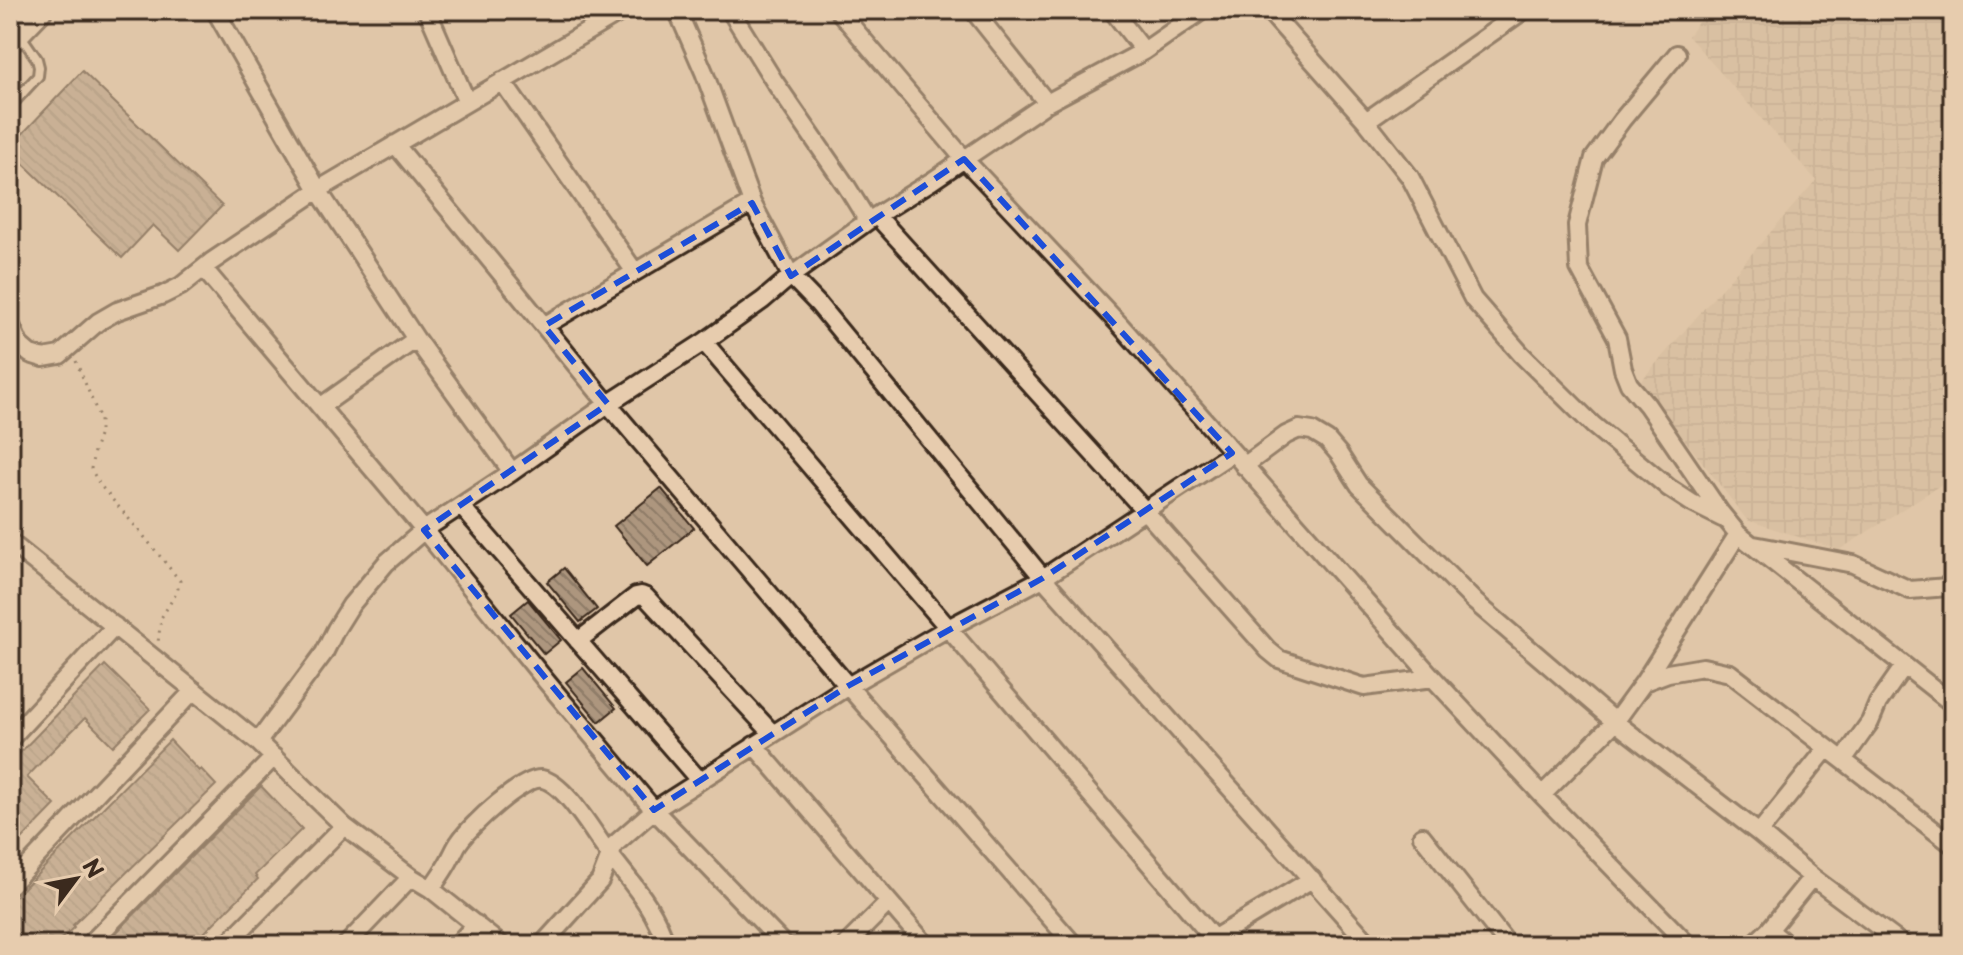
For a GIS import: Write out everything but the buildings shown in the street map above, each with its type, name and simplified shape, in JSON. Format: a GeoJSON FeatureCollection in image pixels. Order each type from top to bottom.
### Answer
{"type":"FeatureCollection","features":[{"type":"Feature","properties":{"kind":"main road"},"geometry":{"type":"LineString","coordinates":[[14,35],[38,10]]}},
{"type":"Feature","properties":{"kind":"street"},"geometry":{"type":"LineString","coordinates":[[215,10],[318,190],[416,339],[512,472]]}},
{"type":"Feature","properties":{"kind":"street"},"geometry":{"type":"LineString","coordinates":[[427,10],[467,102]]}},
{"type":"Feature","properties":{"kind":"street"},"geometry":{"type":"LineString","coordinates":[[12,339],[30,354],[43,358],[60,355],[98,322],[117,311],[181,286],[211,262],[318,190],[624,10]]}},
{"type":"Feature","properties":{"kind":"street"},"geometry":{"type":"LineString","coordinates":[[677,10],[704,72],[752,203],[791,276],[818,304],[1043,578],[1370,945]]}},
{"type":"Feature","properties":{"kind":"street"},"geometry":{"type":"LineString","coordinates":[[730,10],[774,81],[872,218],[1146,512],[1268,650],[1279,659],[1364,687],[1433,678]]}},
{"type":"Feature","properties":{"kind":"street"},"geometry":{"type":"LineString","coordinates":[[838,10],[964,159],[1120,325],[1433,678],[1688,945]]}},
{"type":"Feature","properties":{"kind":"street"},"geometry":{"type":"LineString","coordinates":[[973,10],[1047,103]]}},
{"type":"Feature","properties":{"kind":"street"},"geometry":{"type":"LineString","coordinates":[[1112,10],[1144,51]]}},
{"type":"Feature","properties":{"kind":"street"},"geometry":{"type":"LineString","coordinates":[[258,742],[324,653],[351,605],[386,563],[424,530],[704,342],[872,218],[1047,103],[1144,51],[1203,10]]}},
{"type":"Feature","properties":{"kind":"street"},"geometry":{"type":"LineString","coordinates":[[1268,10],[1366,121],[1410,177],[1473,299],[1521,354],[1593,425],[1669,488],[1726,520]]}},
{"type":"Feature","properties":{"kind":"street"},"geometry":{"type":"LineString","coordinates":[[1366,121],[1524,10]]}},
{"type":"Feature","properties":{"kind":"street"},"geometry":{"type":"LineString","coordinates":[[1677,54],[1594,158],[1577,225],[1579,268],[1617,338],[1629,384],[1647,405],[1726,520],[1745,539],[1953,704]]}},
{"type":"Feature","properties":{"kind":"street"},"geometry":{"type":"LineString","coordinates":[[502,81],[635,272]]}},
{"type":"Feature","properties":{"kind":"street"},"geometry":{"type":"LineString","coordinates":[[395,144],[608,404],[1074,945]]}},
{"type":"Feature","properties":{"kind":"street"},"geometry":{"type":"LineString","coordinates":[[544,326],[752,203]]}},
{"type":"Feature","properties":{"kind":"street"},"geometry":{"type":"LineString","coordinates":[[204,269],[654,810],[784,945]]}},
{"type":"Feature","properties":{"kind":"street"},"geometry":{"type":"LineString","coordinates":[[320,407],[416,339]]}},
{"type":"Feature","properties":{"kind":"street"},"geometry":{"type":"LineString","coordinates":[[704,342],[1212,943],[1312,879]]}},
{"type":"Feature","properties":{"kind":"street"},"geometry":{"type":"LineString","coordinates":[[542,945],[600,881],[614,845],[654,810],[848,686],[1043,578],[1146,512],[1238,459],[1299,429],[1312,431],[1327,440],[1359,485],[1475,602],[1615,722],[1903,945]]}},
{"type":"Feature","properties":{"kind":"street"},"geometry":{"type":"LineString","coordinates":[[461,506],[699,780]]}},
{"type":"Feature","properties":{"kind":"street"},"geometry":{"type":"LineString","coordinates":[[1745,539],[1853,564],[1904,588],[1953,588]]}},
{"type":"Feature","properties":{"kind":"street"},"geometry":{"type":"LineString","coordinates":[[1542,795],[1615,722],[1745,539]]}},
{"type":"Feature","properties":{"kind":"street"},"geometry":{"type":"LineString","coordinates":[[10,542],[258,742],[344,826],[501,945]]}},
{"type":"Feature","properties":{"kind":"street"},"geometry":{"type":"LineString","coordinates":[[578,641],[636,596],[646,597],[772,733]]}},
{"type":"Feature","properties":{"kind":"street"},"geometry":{"type":"LineString","coordinates":[[10,739],[115,626]]}},
{"type":"Feature","properties":{"kind":"street"},"geometry":{"type":"LineString","coordinates":[[1843,760],[1904,666]]}},
{"type":"Feature","properties":{"kind":"street"},"geometry":{"type":"LineString","coordinates":[[1644,682],[1668,673],[1703,667],[1730,673],[1953,845]]}},
{"type":"Feature","properties":{"kind":"street"},"geometry":{"type":"LineString","coordinates":[[10,885],[194,690]]}},
{"type":"Feature","properties":{"kind":"street"},"geometry":{"type":"LineString","coordinates":[[754,745],[926,945]]}},
{"type":"Feature","properties":{"kind":"street"},"geometry":{"type":"LineString","coordinates":[[1759,833],[1827,748]]}},
{"type":"Feature","properties":{"kind":"street"},"geometry":{"type":"LineString","coordinates":[[89,945],[274,757]]}},
{"type":"Feature","properties":{"kind":"street"},"geometry":{"type":"LineString","coordinates":[[431,889],[457,844],[476,822],[510,794],[535,779],[543,779],[566,795],[644,896],[666,945]]}},
{"type":"Feature","properties":{"kind":"street"},"geometry":{"type":"LineString","coordinates":[[226,945],[344,826]]}},
{"type":"Feature","properties":{"kind":"street"},"geometry":{"type":"LineString","coordinates":[[1422,836],[1508,945]]}},
{"type":"Feature","properties":{"kind":"street"},"geometry":{"type":"LineString","coordinates":[[346,945],[411,877]]}},
{"type":"Feature","properties":{"kind":"street"},"geometry":{"type":"LineString","coordinates":[[1753,945],[1812,877]]}},
{"type":"Feature","properties":{"kind":"street"},"geometry":{"type":"LineString","coordinates":[[846,945],[889,902]]}},
{"type":"Feature","properties":{"kind":"street"},"geometry":{"type":"LineString","coordinates":[[457,945],[476,924]]}},
{"type":"Feature","properties":{"kind":"street"},"geometry":{"type":"LineString","coordinates":[[1769,930],[1787,945]]}},
{"type":"Feature","properties":{"kind":"lane"},"geometry":{"type":"LineString","coordinates":[[10,101],[16,100],[38,76],[39,67],[37,59],[14,35]]}},
{"type":"Feature","properties":{"kind":"path"},"geometry":{"type":"LineString","coordinates":[[70,346],[100,419],[100,433],[91,469],[100,485],[180,581],[161,618],[153,657]]}},
{"type":"Feature","properties":{"kind":"highlighted area"},"geometry":{"type":"Polygon","coordinates":[[[964,159],[1232,453],[1043,578],[848,686],[654,810],[424,530],[608,404],[544,326],[752,203],[791,276],[964,159]]]}},
{"type":"Feature","properties":{"kind":"shaded area"},"geometry":{"type":"Polygon","coordinates":[[[1707,10],[1953,10],[1953,477],[1839,550],[1747,520],[1640,382],[1816,180],[1688,36],[1707,10]]]}}]}
